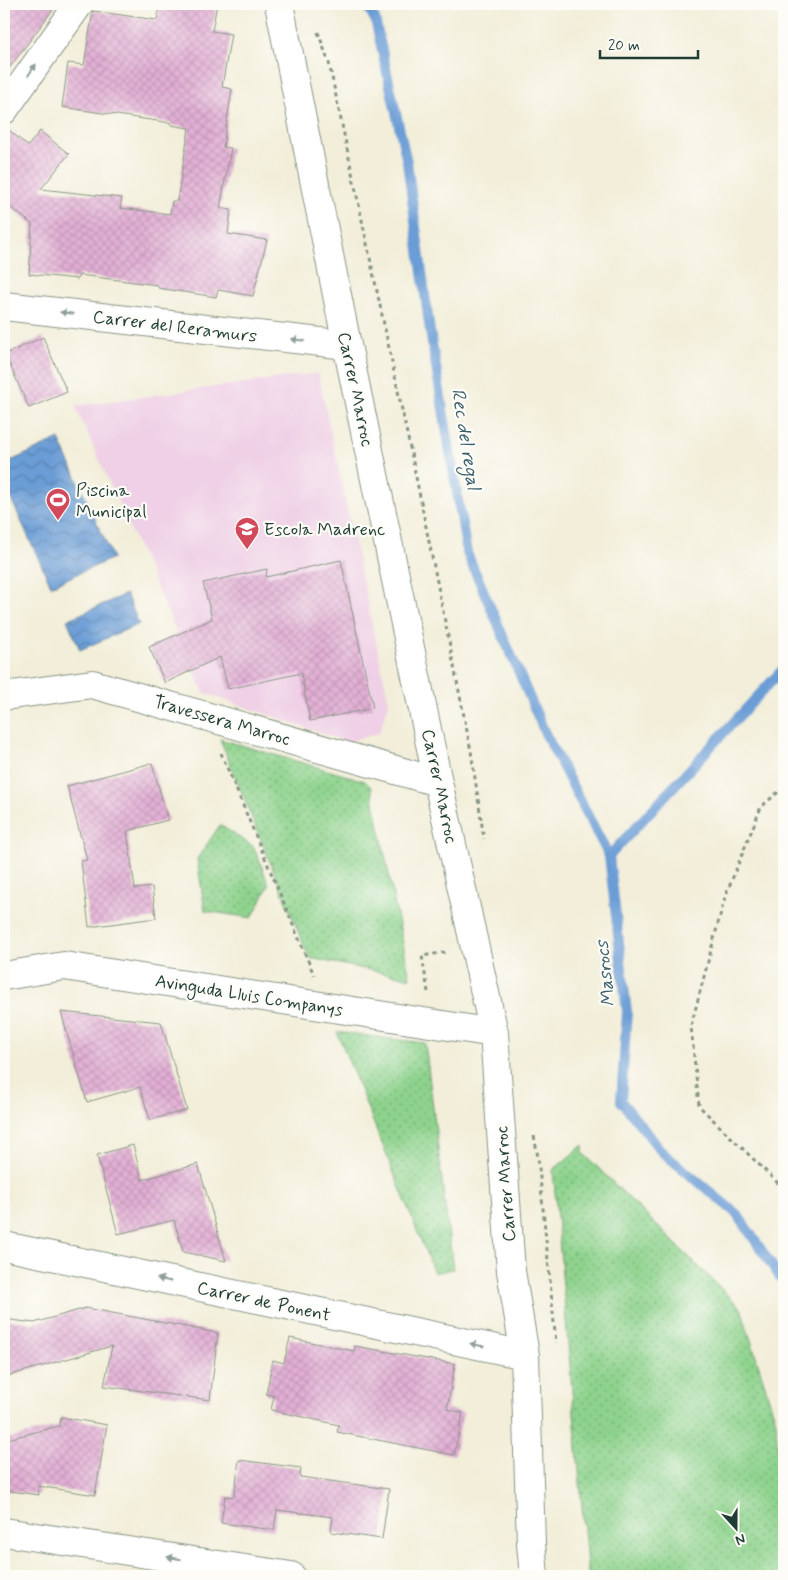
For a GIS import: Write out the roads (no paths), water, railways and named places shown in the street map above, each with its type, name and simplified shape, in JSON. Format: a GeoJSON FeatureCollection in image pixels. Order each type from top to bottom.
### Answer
{"type":"FeatureCollection","features":[{"type":"Feature","properties":{"kind":"street"},"geometry":{"type":"LineString","coordinates":[[4,110],[79,4]]}},
{"type":"Feature","properties":{"kind":"street","name":"Carrer Marroc"},"geometry":{"type":"LineString","coordinates":[[279,4],[347,345],[438,782],[494,1033],[511,1271],[525,1355],[531,1544],[534,1576]]}},
{"type":"Feature","properties":{"kind":"street","name":"Carrer del Reramurs"},"geometry":{"type":"LineString","coordinates":[[4,306],[347,345]]}},
{"type":"Feature","properties":{"kind":"street","name":"Travessera Marroc"},"geometry":{"type":"LineString","coordinates":[[4,696],[92,684],[438,782]]}},
{"type":"Feature","properties":{"kind":"street","name":"Avinguda Lluis Companys"},"geometry":{"type":"LineString","coordinates":[[4,976],[64,966],[494,1033]]}},
{"type":"Feature","properties":{"kind":"street","name":"Carrer de Ponent"},"geometry":{"type":"LineString","coordinates":[[4,1246],[525,1355]]}},
{"type":"Feature","properties":{"kind":"street"},"geometry":{"type":"LineString","coordinates":[[4,1532],[291,1576]]}},
{"type":"Feature","properties":{"kind":"water","name":"Piscina Municipal"},"geometry":{"type":"Polygon","coordinates":[[[59,439],[113,558],[51,586],[4,484],[4,464],[59,439]]]}},
{"type":"Feature","properties":{"kind":"water"},"geometry":{"type":"Polygon","coordinates":[[[126,594],[139,624],[80,650],[67,620],[126,594]]]}},
{"type":"Feature","properties":{"kind":"waterway","name":"Rec del regal"},"geometry":{"type":"LineString","coordinates":[[365,4],[375,19],[407,162],[430,331],[467,553],[545,733],[609,856]]}},
{"type":"Feature","properties":{"kind":"waterway","name":"Masrocs"},"geometry":{"type":"LineString","coordinates":[[784,668],[609,856],[627,1012],[621,1101],[662,1152],[737,1214],[784,1283]]}},
{"type":"Feature","properties":{"kind":"place","name":"Piscina Municipal"},"geometry":{"type":"Point","coordinates":[58,521]}},
{"type":"Feature","properties":{"kind":"place","name":"Escola Madrenc"},"geometry":{"type":"Point","coordinates":[247,550]}}]}
